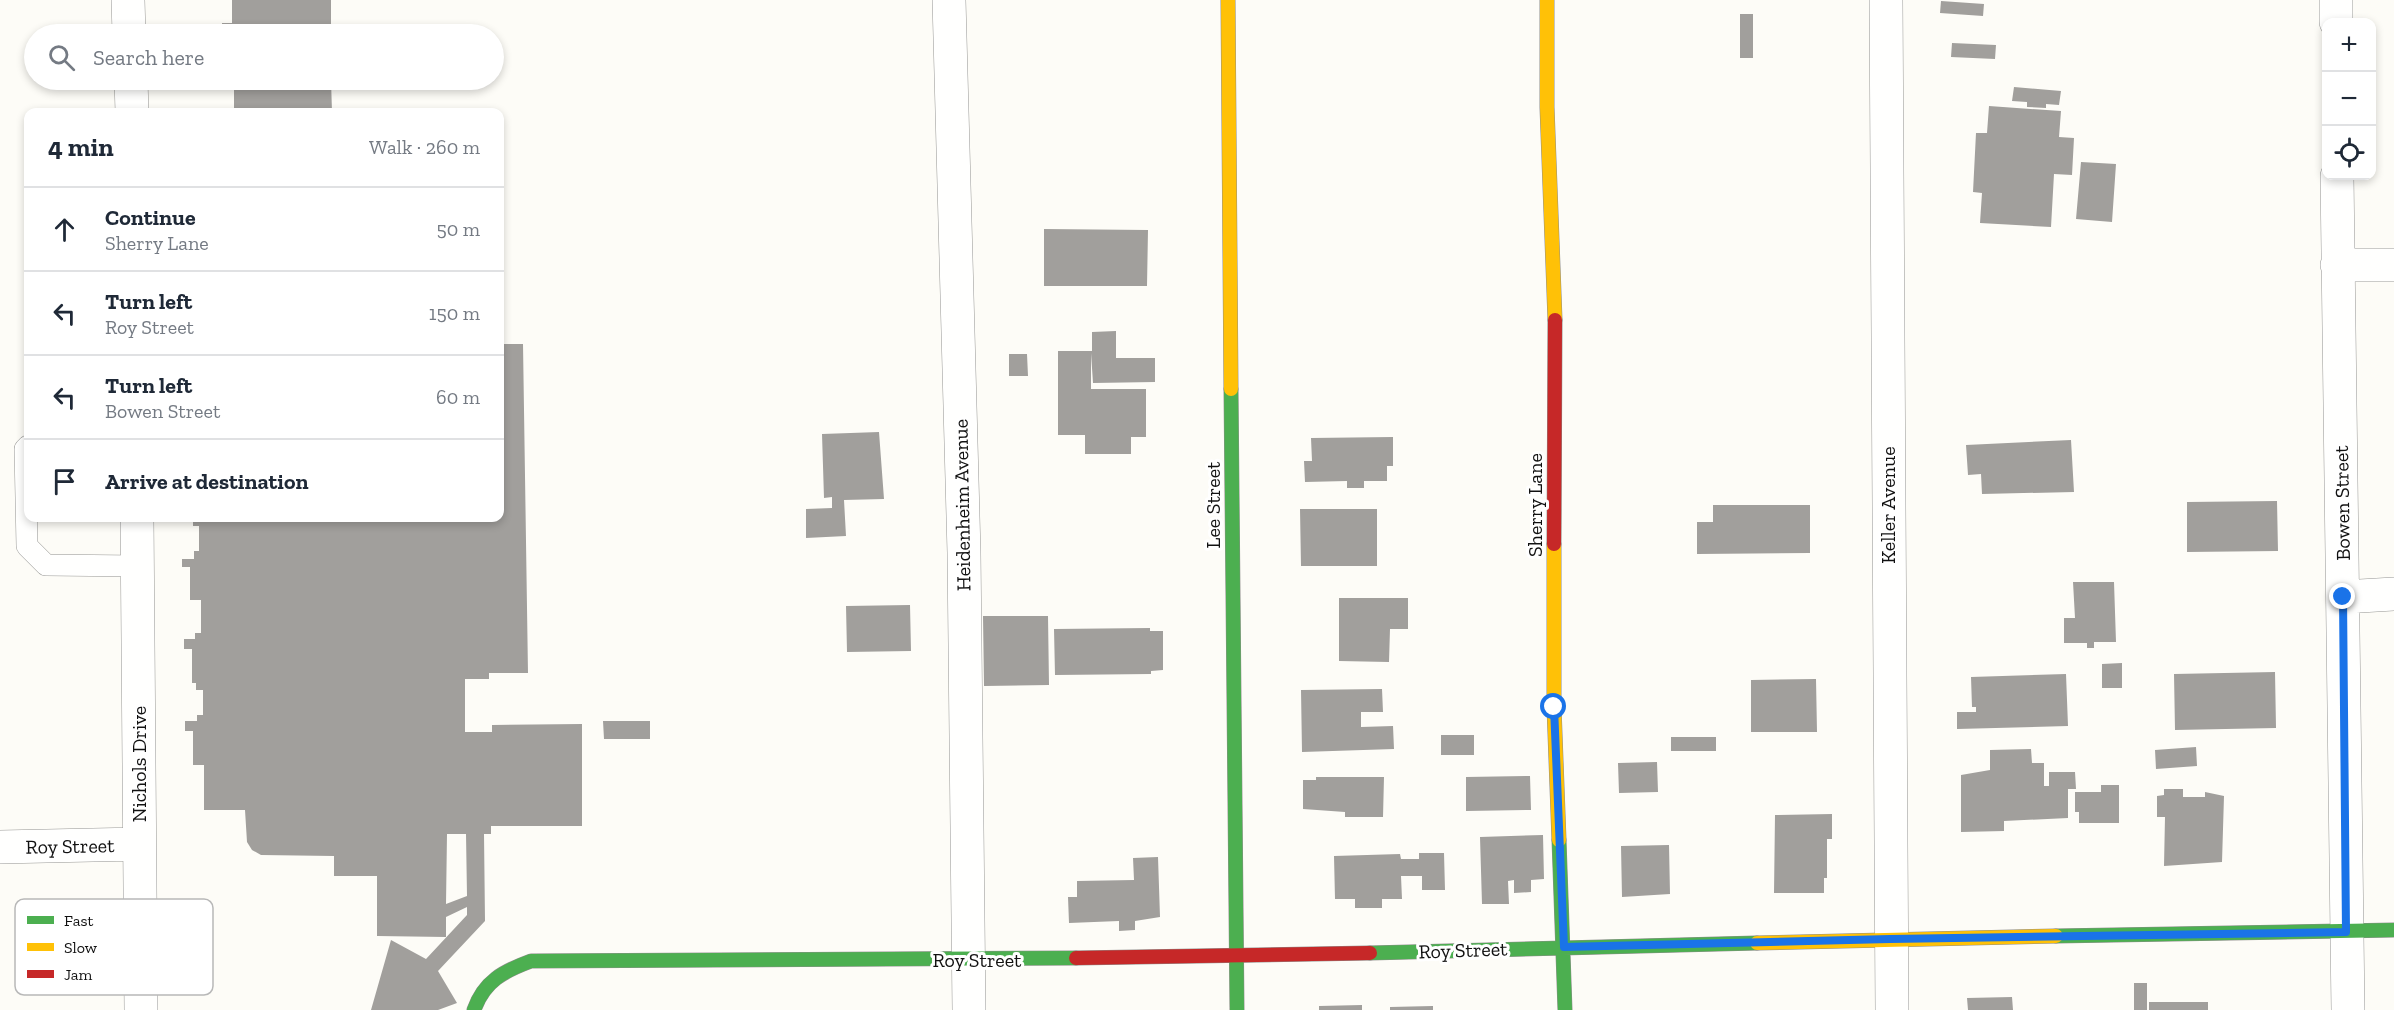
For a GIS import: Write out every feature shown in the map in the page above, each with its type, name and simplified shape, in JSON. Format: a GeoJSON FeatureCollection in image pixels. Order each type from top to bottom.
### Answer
{"type":"FeatureCollection","features":[{"type":"Feature","properties":{"kind":"street"},"geometry":{"type":"LineString","coordinates":[[128,0],[129,24]]}},
{"type":"Feature","properties":{"kind":"street","name":"Heidenheim Avenue"},"geometry":{"type":"LineString","coordinates":[[949,0],[964,553],[969,1010]]}},
{"type":"Feature","properties":{"kind":"street","name":"Lee Street"},"geometry":{"type":"LineString","coordinates":[[1228,0],[1237,1010]]}},
{"type":"Feature","properties":{"kind":"street","name":"Sherry Lane"},"geometry":{"type":"LineString","coordinates":[[1547,0],[1547,107],[1555,281],[1554,707],[1565,1010]]}},
{"type":"Feature","properties":{"kind":"street","name":"Keller Avenue"},"geometry":{"type":"LineString","coordinates":[[1886,0],[1892,1010]]}},
{"type":"Feature","properties":{"kind":"street"},"geometry":{"type":"LineString","coordinates":[[2336,0],[2336,18]]}},
{"type":"Feature","properties":{"kind":"street"},"geometry":{"type":"LineString","coordinates":[[131,90],[132,108]]}},
{"type":"Feature","properties":{"kind":"street","name":"Bowen Street"},"geometry":{"type":"LineString","coordinates":[[2337,180],[2348,1010]]}},
{"type":"Feature","properties":{"kind":"street"},"geometry":{"type":"LineString","coordinates":[[2337,266],[2394,265]]}},
{"type":"Feature","properties":{"kind":"street","name":"Nichols Drive"},"geometry":{"type":"LineString","coordinates":[[137,522],[140,899]]}},
{"type":"Feature","properties":{"kind":"street"},"geometry":{"type":"LineString","coordinates":[[2343,597],[2394,594]]}},
{"type":"Feature","properties":{"kind":"street","name":"Roy Street"},"geometry":{"type":"LineString","coordinates":[[0,847],[139,844]]}},
{"type":"Feature","properties":{"kind":"street","name":"Roy Street"},"geometry":{"type":"LineString","coordinates":[[474,1010],[484,986],[501,971],[531,962],[1236,957],[1890,939],[2394,930]]}},
{"type":"Feature","properties":{"kind":"street","name":"Nichols Drive"},"geometry":{"type":"LineString","coordinates":[[141,995],[141,1010]]}},
{"type":"Feature","properties":{"kind":"lane"},"geometry":{"type":"LineString","coordinates":[[27,522],[27,546],[46,565],[137,566]]}},
{"type":"Feature","properties":{"kind":"building"},"geometry":{"type":"Polygon","coordinates":[[[232,0],[331,0],[331,24],[222,24],[232,23],[232,0]]]}},
{"type":"Feature","properties":{"kind":"building"},"geometry":{"type":"Polygon","coordinates":[[[1941,1],[1984,4],[1983,16],[1940,13],[1941,1]]]}},
{"type":"Feature","properties":{"kind":"building"},"geometry":{"type":"Polygon","coordinates":[[[1740,14],[1753,14],[1753,58],[1740,58],[1740,14]]]}},
{"type":"Feature","properties":{"kind":"building"},"geometry":{"type":"Polygon","coordinates":[[[1952,43],[1996,45],[1995,59],[1951,57],[1952,43]]]}},
{"type":"Feature","properties":{"kind":"building"},"geometry":{"type":"Polygon","coordinates":[[[2014,87],[2061,91],[2059,105],[2046,104],[2046,108],[2027,107],[2027,102],[2012,101],[2014,87]]]}},
{"type":"Feature","properties":{"kind":"building"},"geometry":{"type":"Polygon","coordinates":[[[234,90],[331,90],[332,108],[234,108],[234,90]]]}},
{"type":"Feature","properties":{"kind":"building"},"geometry":{"type":"Polygon","coordinates":[[[1989,106],[2061,111],[2059,137],[2074,138],[2072,175],[2054,174],[2051,227],[1980,223],[1982,193],[1973,192],[1976,133],[1987,133],[1989,106]]]}},
{"type":"Feature","properties":{"kind":"building"},"geometry":{"type":"Polygon","coordinates":[[[2081,162],[2116,164],[2112,222],[2076,219],[2081,162]]]}},
{"type":"Feature","properties":{"kind":"building"},"geometry":{"type":"Polygon","coordinates":[[[1044,229],[1148,230],[1147,286],[1044,286],[1044,229]]]}},
{"type":"Feature","properties":{"kind":"building"},"geometry":{"type":"Polygon","coordinates":[[[1116,331],[1116,358],[1155,358],[1155,382],[1093,383],[1091,353],[1091,389],[1146,389],[1146,437],[1131,437],[1131,454],[1085,454],[1085,435],[1058,435],[1058,351],[1092,351],[1092,332],[1116,331]]]}},
{"type":"Feature","properties":{"kind":"building"},"geometry":{"type":"Polygon","coordinates":[[[504,344],[523,344],[528,673],[489,673],[489,679],[465,679],[465,732],[492,732],[492,725],[582,724],[582,826],[491,826],[491,834],[484,834],[485,921],[438,971],[457,1003],[438,1010],[371,1010],[391,940],[426,959],[467,915],[467,907],[446,917],[446,937],[377,936],[377,876],[334,876],[334,856],[261,855],[252,850],[247,842],[245,810],[204,810],[204,765],[193,765],[193,731],[185,731],[185,721],[197,721],[197,715],[203,715],[203,690],[196,690],[196,683],[192,683],[192,649],[184,649],[184,639],[195,639],[195,633],[201,633],[201,600],[190,600],[190,567],[182,567],[182,559],[194,559],[194,551],[199,551],[199,526],[193,526],[193,522],[504,522],[504,344]],[[447,834],[446,904],[467,896],[466,834],[447,834]]]}},
{"type":"Feature","properties":{"kind":"building"},"geometry":{"type":"Polygon","coordinates":[[[1009,354],[1027,354],[1028,376],[1009,376],[1009,354]]]}},
{"type":"Feature","properties":{"kind":"building"},"geometry":{"type":"Polygon","coordinates":[[[879,432],[884,499],[844,500],[846,536],[806,538],[806,509],[832,508],[832,497],[824,498],[822,434],[879,432]]]}},
{"type":"Feature","properties":{"kind":"building"},"geometry":{"type":"Polygon","coordinates":[[[1393,437],[1393,466],[1387,466],[1387,481],[1364,481],[1364,488],[1347,488],[1347,481],[1305,482],[1304,461],[1312,461],[1311,438],[1393,437]]]}},
{"type":"Feature","properties":{"kind":"building"},"geometry":{"type":"Polygon","coordinates":[[[2071,440],[2074,492],[1982,494],[1981,474],[1968,475],[1966,445],[2071,440]]]}},
{"type":"Feature","properties":{"kind":"building"},"geometry":{"type":"Polygon","coordinates":[[[2277,501],[2278,551],[2187,552],[2187,502],[2277,501]]]}},
{"type":"Feature","properties":{"kind":"building"},"geometry":{"type":"Polygon","coordinates":[[[1713,505],[1810,505],[1810,553],[1697,554],[1697,522],[1713,522],[1713,505]]]}},
{"type":"Feature","properties":{"kind":"building"},"geometry":{"type":"Polygon","coordinates":[[[1300,509],[1377,509],[1377,566],[1301,566],[1300,509]]]}},
{"type":"Feature","properties":{"kind":"building"},"geometry":{"type":"Polygon","coordinates":[[[2073,582],[2114,582],[2116,642],[2094,642],[2094,648],[2087,648],[2087,643],[2064,643],[2064,618],[2075,618],[2073,582]]]}},
{"type":"Feature","properties":{"kind":"building"},"geometry":{"type":"Polygon","coordinates":[[[1339,598],[1408,598],[1408,629],[1390,629],[1389,662],[1339,661],[1339,598]]]}},
{"type":"Feature","properties":{"kind":"building"},"geometry":{"type":"Polygon","coordinates":[[[910,605],[911,651],[847,652],[846,606],[910,605]]]}},
{"type":"Feature","properties":{"kind":"building"},"geometry":{"type":"Polygon","coordinates":[[[983,616],[1048,616],[1049,685],[984,686],[983,616]]]}},
{"type":"Feature","properties":{"kind":"building"},"geometry":{"type":"Polygon","coordinates":[[[1150,628],[1150,631],[1163,631],[1163,670],[1151,671],[1151,674],[1055,675],[1054,629],[1150,628]]]}},
{"type":"Feature","properties":{"kind":"building"},"geometry":{"type":"Polygon","coordinates":[[[2122,663],[2122,688],[2102,688],[2102,664],[2122,663]]]}},
{"type":"Feature","properties":{"kind":"building"},"geometry":{"type":"Polygon","coordinates":[[[2275,672],[2276,728],[2175,730],[2174,674],[2275,672]]]}},
{"type":"Feature","properties":{"kind":"building"},"geometry":{"type":"Polygon","coordinates":[[[2066,674],[2068,726],[1957,729],[1957,712],[1976,712],[1976,707],[1972,707],[1971,677],[2066,674]]]}},
{"type":"Feature","properties":{"kind":"building"},"geometry":{"type":"Polygon","coordinates":[[[1816,679],[1817,732],[1751,732],[1751,680],[1816,679]]]}},
{"type":"Feature","properties":{"kind":"building"},"geometry":{"type":"Polygon","coordinates":[[[1382,689],[1383,712],[1361,712],[1361,727],[1393,726],[1394,749],[1302,752],[1301,690],[1382,689]]]}},
{"type":"Feature","properties":{"kind":"building"},"geometry":{"type":"Polygon","coordinates":[[[603,721],[650,721],[650,739],[604,739],[603,721]]]}},
{"type":"Feature","properties":{"kind":"building"},"geometry":{"type":"Polygon","coordinates":[[[1441,735],[1474,735],[1474,755],[1441,755],[1441,735]]]}},
{"type":"Feature","properties":{"kind":"building"},"geometry":{"type":"Polygon","coordinates":[[[1671,737],[1716,737],[1716,751],[1671,751],[1671,737]]]}},
{"type":"Feature","properties":{"kind":"building"},"geometry":{"type":"Polygon","coordinates":[[[2196,747],[2197,766],[2156,769],[2155,750],[2196,747]]]}},
{"type":"Feature","properties":{"kind":"building"},"geometry":{"type":"Polygon","coordinates":[[[2031,749],[2032,763],[2044,763],[2044,786],[2049,786],[2049,772],[2075,772],[2076,789],[2068,789],[2068,818],[2004,821],[2004,831],[1961,832],[1961,775],[1990,770],[1990,750],[2031,749]]]}},
{"type":"Feature","properties":{"kind":"building"},"geometry":{"type":"Polygon","coordinates":[[[1657,762],[1658,792],[1619,793],[1618,763],[1657,762]]]}},
{"type":"Feature","properties":{"kind":"building"},"geometry":{"type":"Polygon","coordinates":[[[1530,776],[1531,810],[1466,811],[1466,777],[1530,776]]]}},
{"type":"Feature","properties":{"kind":"building"},"geometry":{"type":"Polygon","coordinates":[[[1316,777],[1384,777],[1383,817],[1345,817],[1345,812],[1303,809],[1303,780],[1316,780],[1316,777]]]}},
{"type":"Feature","properties":{"kind":"building"},"geometry":{"type":"Polygon","coordinates":[[[2101,785],[2119,785],[2119,823],[2079,823],[2079,812],[2075,812],[2075,792],[2101,792],[2101,785]]]}},
{"type":"Feature","properties":{"kind":"building"},"geometry":{"type":"Polygon","coordinates":[[[2164,789],[2183,789],[2183,797],[2205,797],[2205,792],[2224,796],[2222,862],[2164,866],[2165,817],[2157,817],[2157,796],[2164,795],[2164,789]]]}},
{"type":"Feature","properties":{"kind":"building"},"geometry":{"type":"Polygon","coordinates":[[[1832,814],[1832,839],[1827,839],[1827,878],[1824,878],[1824,893],[1774,893],[1775,815],[1832,814]]]}},
{"type":"Feature","properties":{"kind":"building"},"geometry":{"type":"Polygon","coordinates":[[[1543,835],[1544,879],[1531,880],[1531,892],[1514,893],[1514,880],[1508,881],[1509,904],[1482,904],[1480,837],[1543,835]]]}},
{"type":"Feature","properties":{"kind":"building"},"geometry":{"type":"Polygon","coordinates":[[[1669,845],[1670,894],[1622,897],[1621,846],[1669,845]]]}},
{"type":"Feature","properties":{"kind":"building"},"geometry":{"type":"Polygon","coordinates":[[[1419,853],[1444,853],[1445,890],[1422,890],[1422,876],[1401,876],[1402,899],[1382,899],[1382,908],[1355,908],[1355,899],[1335,899],[1334,856],[1400,854],[1401,859],[1419,859],[1419,853]]]}},
{"type":"Feature","properties":{"kind":"building"},"geometry":{"type":"Polygon","coordinates":[[[1158,857],[1160,917],[1135,921],[1135,930],[1119,931],[1119,921],[1069,923],[1068,897],[1077,897],[1077,881],[1134,880],[1133,858],[1158,857]]]}},
{"type":"Feature","properties":{"kind":"building"},"geometry":{"type":"Polygon","coordinates":[[[2134,983],[2147,983],[2147,1010],[2134,1010],[2134,983]]]}},
{"type":"Feature","properties":{"kind":"building"},"geometry":{"type":"Polygon","coordinates":[[[2012,997],[2013,1010],[1968,1010],[1967,998],[2012,997]]]}},
{"type":"Feature","properties":{"kind":"building"},"geometry":{"type":"Polygon","coordinates":[[[2149,1002],[2208,1002],[2208,1010],[2149,1010],[2149,1002]]]}},
{"type":"Feature","properties":{"kind":"building"},"geometry":{"type":"Polygon","coordinates":[[[1362,1005],[1362,1010],[1319,1010],[1319,1006],[1362,1005]]]}},
{"type":"Feature","properties":{"kind":"building"},"geometry":{"type":"Polygon","coordinates":[[[1433,1006],[1433,1010],[1390,1010],[1390,1007],[1433,1006]]]}},
{"type":"Feature","properties":{"kind":"traffic: fast"},"geometry":{"type":"LineString","coordinates":[[1231,389],[1237,1010]]}},
{"type":"Feature","properties":{"kind":"traffic: fast"},"geometry":{"type":"LineString","coordinates":[[1559,840],[1565,1010]]}},
{"type":"Feature","properties":{"kind":"traffic: fast"},"geometry":{"type":"LineString","coordinates":[[2056,936],[2394,930]]}},
{"type":"Feature","properties":{"kind":"traffic: fast"},"geometry":{"type":"LineString","coordinates":[[1370,953],[1757,943]]}},
{"type":"Feature","properties":{"kind":"traffic: fast"},"geometry":{"type":"LineString","coordinates":[[474,1010],[489,984],[504,973],[531,961],[1076,958]]}},
{"type":"Feature","properties":{"kind":"traffic: slow"},"geometry":{"type":"LineString","coordinates":[[1228,0],[1231,389]]}},
{"type":"Feature","properties":{"kind":"traffic: slow"},"geometry":{"type":"LineString","coordinates":[[1547,0],[1547,107],[1555,320]]}},
{"type":"Feature","properties":{"kind":"traffic: slow"},"geometry":{"type":"LineString","coordinates":[[1554,544],[1554,707],[1559,840]]}},
{"type":"Feature","properties":{"kind":"traffic: slow"},"geometry":{"type":"LineString","coordinates":[[1757,943],[2056,936]]}},
{"type":"Feature","properties":{"kind":"traffic: jam"},"geometry":{"type":"LineString","coordinates":[[1554,544],[1555,320]]}},
{"type":"Feature","properties":{"kind":"traffic: jam"},"geometry":{"type":"LineString","coordinates":[[1076,958],[1370,953]]}},
{"type":"Feature","properties":{"kind":"route"},"geometry":{"type":"LineString","coordinates":[[1554,707],[1564,947],[2346,932],[2343,597]]}}]}
